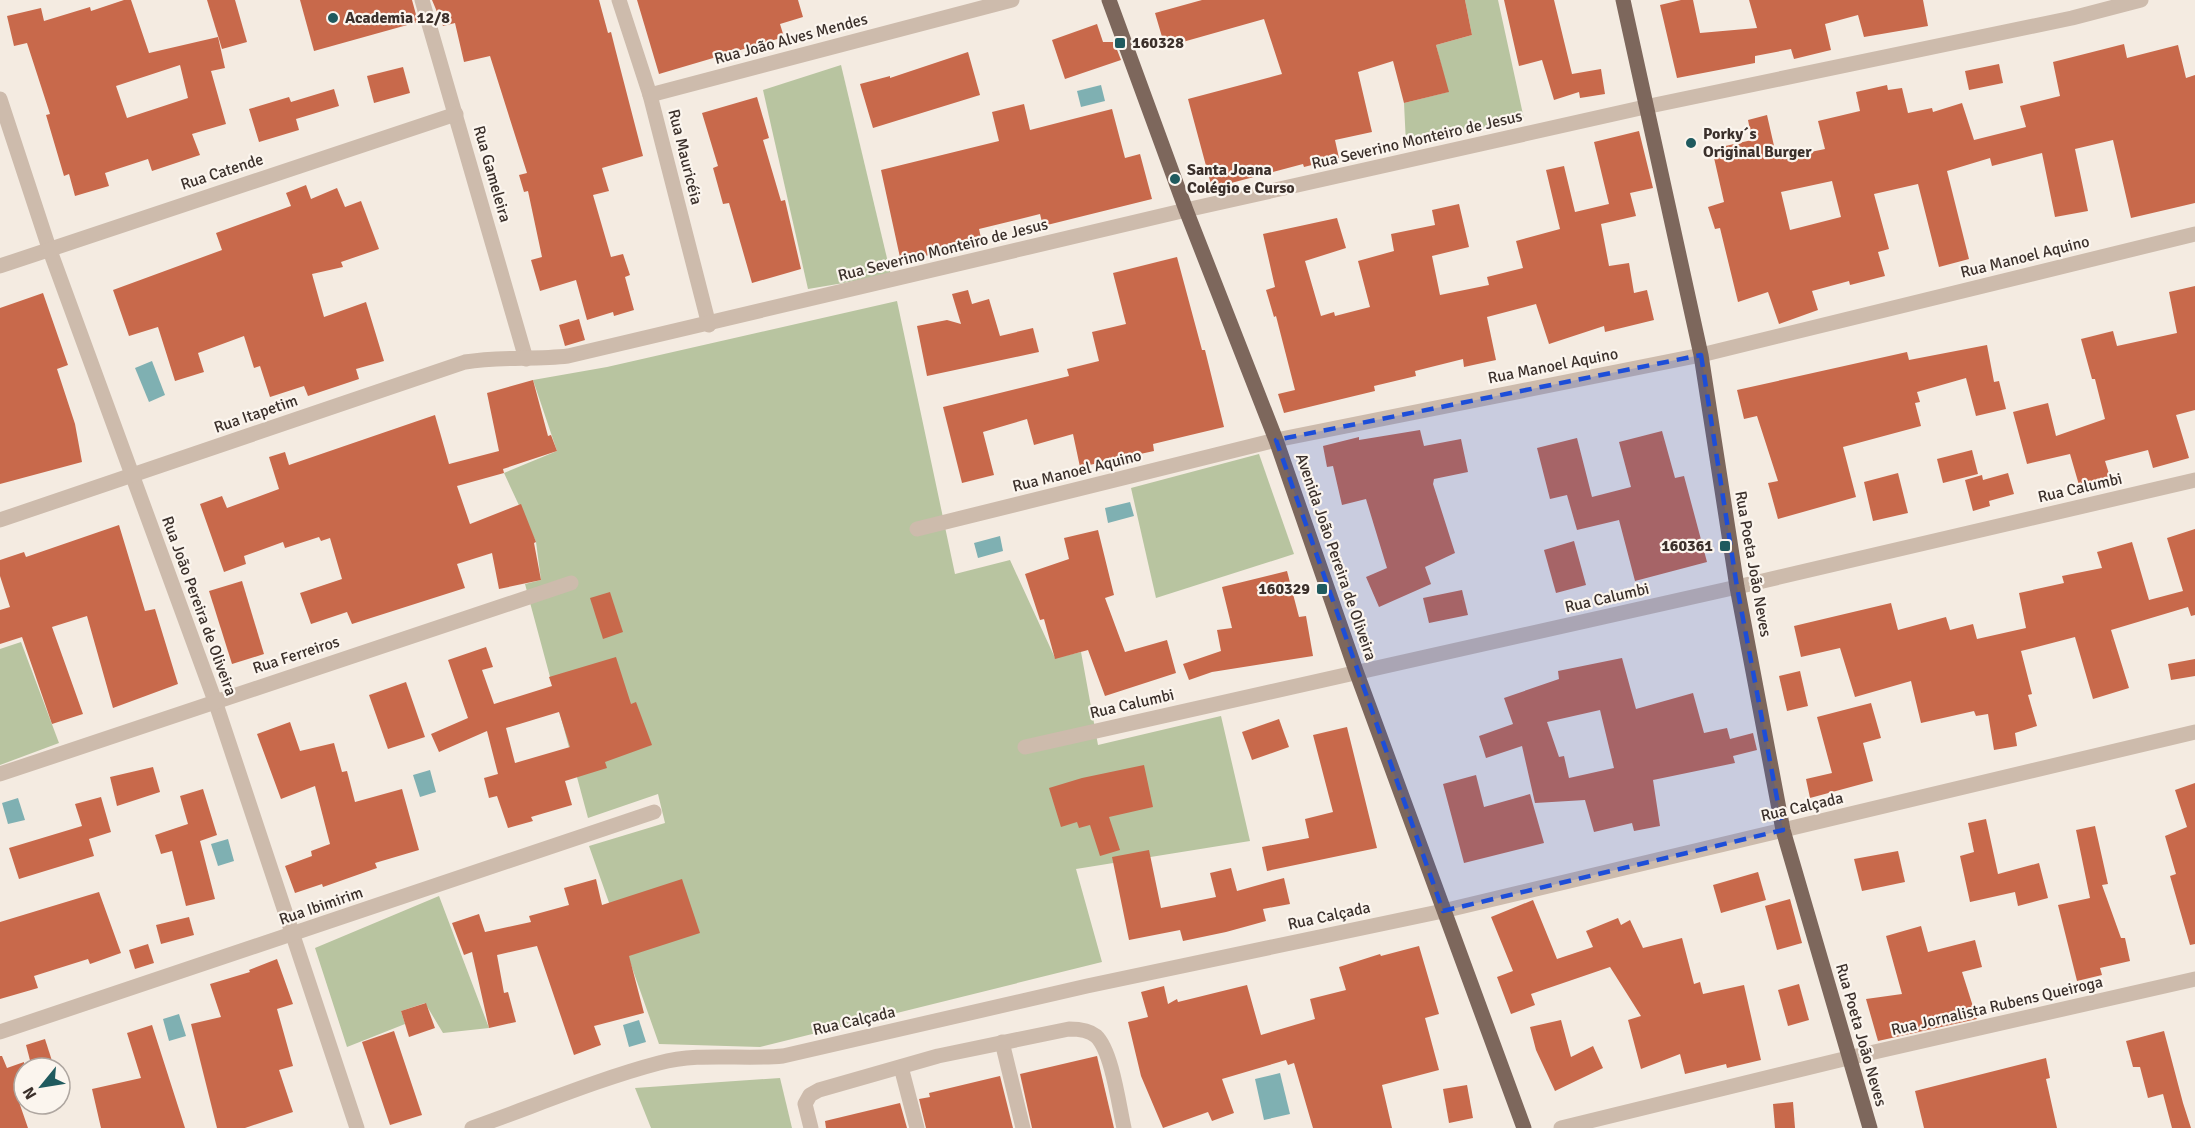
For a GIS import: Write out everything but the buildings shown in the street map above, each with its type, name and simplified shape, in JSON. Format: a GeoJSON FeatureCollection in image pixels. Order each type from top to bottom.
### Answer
{"type":"FeatureCollection","features":[{"type":"Feature","properties":{"kind":"main road","name":"Avenida João Pereira de Oliveira"},"geometry":{"type":"LineString","coordinates":[[1109,0],[1186,210],[1276,440],[1356,671],[1524,1128]]}},
{"type":"Feature","properties":{"kind":"main road","name":"Rua Poeta João Neves"},"geometry":{"type":"LineString","coordinates":[[1623,0],[1701,355],[1737,587],[1783,830],[1870,1128]]}},
{"type":"Feature","properties":{"kind":"street","name":"Rua Gameleira"},"geometry":{"type":"LineString","coordinates":[[422,0],[526,359]]}},
{"type":"Feature","properties":{"kind":"street","name":"Rua Mauricéia"},"geometry":{"type":"LineString","coordinates":[[619,0],[650,95],[709,325]]}},
{"type":"Feature","properties":{"kind":"street","name":"Rua João Alves Mendes"},"geometry":{"type":"LineString","coordinates":[[650,95],[1012,0]]}},
{"type":"Feature","properties":{"kind":"street","name":"Rua Severino Monteiro de Jesus"},"geometry":{"type":"LineString","coordinates":[[526,359],[568,356],[709,325],[1186,210],[1645,107],[2060,21],[2140,0]]}},
{"type":"Feature","properties":{"kind":"street","name":"Rua João Pereira de Oliveira"},"geometry":{"type":"LineString","coordinates":[[0,99],[49,248],[214,701],[357,1128]]}},
{"type":"Feature","properties":{"kind":"street","name":"Rua Catende"},"geometry":{"type":"LineString","coordinates":[[0,266],[456,114]]}},
{"type":"Feature","properties":{"kind":"street","name":"Rua Manoel Aquino"},"geometry":{"type":"LineString","coordinates":[[916,529],[1276,440],[1701,355],[2195,234]]}},
{"type":"Feature","properties":{"kind":"street","name":"Rua Itapetim"},"geometry":{"type":"LineString","coordinates":[[0,520],[465,362],[493,358],[526,359]]}},
{"type":"Feature","properties":{"kind":"street","name":"Rua Calumbi"},"geometry":{"type":"LineString","coordinates":[[1025,747],[1737,587],[2195,480]]}},
{"type":"Feature","properties":{"kind":"street","name":"Rua Ferreiros"},"geometry":{"type":"LineString","coordinates":[[0,774],[571,583]]}},
{"type":"Feature","properties":{"kind":"street","name":"Rua Calçada"},"geometry":{"type":"LineString","coordinates":[[472,1128],[660,1063],[700,1057],[753,1059],[783,1056],[1087,986],[1443,911],[2195,732]]}},
{"type":"Feature","properties":{"kind":"street","name":"Rua Ibimirim"},"geometry":{"type":"LineString","coordinates":[[0,1032],[654,812]]}},
{"type":"Feature","properties":{"kind":"street","name":"Rua Jornalista Rubens Queiroga"},"geometry":{"type":"LineString","coordinates":[[1561,1128],[1848,1058],[2195,979]]}},
{"type":"Feature","properties":{"kind":"street"},"geometry":{"type":"LineString","coordinates":[[811,1128],[805,1104],[810,1095],[835,1085],[901,1066],[1002,1042],[1069,1029],[1083,1029],[1096,1036],[1105,1049],[1124,1128]]}},
{"type":"Feature","properties":{"kind":"street"},"geometry":{"type":"LineString","coordinates":[[1002,1042],[1023,1128]]}},
{"type":"Feature","properties":{"kind":"street"},"geometry":{"type":"LineString","coordinates":[[901,1066],[917,1128]]}},
{"type":"Feature","properties":{"kind":"highlighted area"},"geometry":{"type":"Polygon","coordinates":[[[1701,355],[1737,587],[1783,830],[1443,911],[1276,440],[1701,355]]]}},
{"type":"Feature","properties":{"kind":"green space"},"geometry":{"type":"Polygon","coordinates":[[[1465,0],[1498,0],[1524,119],[1406,144],[1404,103],[1448,92],[1436,45],[1472,35],[1465,0]]]}},
{"type":"Feature","properties":{"kind":"green space"},"geometry":{"type":"Polygon","coordinates":[[[841,65],[891,275],[808,289],[763,90],[841,65]]]}},
{"type":"Feature","properties":{"kind":"green space"},"geometry":{"type":"Polygon","coordinates":[[[897,301],[955,574],[1010,560],[1055,658],[1081,652],[1098,745],[1221,716],[1250,841],[1076,869],[1102,962],[760,1047],[659,1044],[589,846],[665,823],[658,794],[588,818],[525,584],[541,580],[536,542],[504,473],[557,451],[533,380],[607,367],[897,301]]]}},
{"type":"Feature","properties":{"kind":"green space"},"geometry":{"type":"Polygon","coordinates":[[[1259,454],[1294,554],[1156,598],[1131,488],[1259,454]]]}},
{"type":"Feature","properties":{"kind":"green space"},"geometry":{"type":"Polygon","coordinates":[[[21,642],[59,743],[0,765],[0,649],[21,642]]]}},
{"type":"Feature","properties":{"kind":"green space"},"geometry":{"type":"Polygon","coordinates":[[[439,896],[489,1028],[443,1033],[425,1003],[401,1011],[405,1024],[347,1047],[315,948],[439,896]]]}},
{"type":"Feature","properties":{"kind":"green space"},"geometry":{"type":"Polygon","coordinates":[[[780,1078],[792,1128],[651,1128],[635,1088],[780,1078]]]}},
{"type":"Feature","properties":{"kind":"water"},"geometry":{"type":"Polygon","coordinates":[[[1101,85],[1105,101],[1081,107],[1077,91],[1101,85]]]}},
{"type":"Feature","properties":{"kind":"water"},"geometry":{"type":"Polygon","coordinates":[[[152,361],[165,395],[149,402],[135,368],[152,361]]]}},
{"type":"Feature","properties":{"kind":"water"},"geometry":{"type":"Polygon","coordinates":[[[1130,502],[1134,516],[1108,523],[1105,508],[1130,502]]]}},
{"type":"Feature","properties":{"kind":"water"},"geometry":{"type":"Polygon","coordinates":[[[1000,536],[1003,551],[978,558],[974,543],[1000,536]]]}},
{"type":"Feature","properties":{"kind":"water"},"geometry":{"type":"Polygon","coordinates":[[[430,770],[436,792],[420,797],[413,775],[430,770]]]}},
{"type":"Feature","properties":{"kind":"water"},"geometry":{"type":"Polygon","coordinates":[[[18,798],[25,820],[8,824],[2,803],[18,798]]]}},
{"type":"Feature","properties":{"kind":"water"},"geometry":{"type":"Polygon","coordinates":[[[228,839],[234,861],[218,866],[211,844],[228,839]]]}},
{"type":"Feature","properties":{"kind":"water"},"geometry":{"type":"Polygon","coordinates":[[[179,1014],[186,1036],[169,1041],[163,1019],[179,1014]]]}},
{"type":"Feature","properties":{"kind":"water"},"geometry":{"type":"Polygon","coordinates":[[[639,1020],[646,1042],[629,1047],[623,1025],[639,1020]]]}},
{"type":"Feature","properties":{"kind":"water"},"geometry":{"type":"Polygon","coordinates":[[[1280,1073],[1290,1114],[1264,1120],[1255,1079],[1280,1073]]]}},
{"type":"Feature","properties":{"kind":"place","name":"Academia 12/8"},"geometry":{"type":"Point","coordinates":[333,18]}},
{"type":"Feature","properties":{"kind":"place","name":"160328"},"geometry":{"type":"Point","coordinates":[1120,43]}},
{"type":"Feature","properties":{"kind":"place","name":"Porky´s Original Burger"},"geometry":{"type":"Point","coordinates":[1691,143]}},
{"type":"Feature","properties":{"kind":"place","name":"Santa Joana Colégio e Curso"},"geometry":{"type":"Point","coordinates":[1175,179]}},
{"type":"Feature","properties":{"kind":"place","name":"160361"},"geometry":{"type":"Point","coordinates":[1725,546]}},
{"type":"Feature","properties":{"kind":"place","name":"160329"},"geometry":{"type":"Point","coordinates":[1322,589]}}]}
